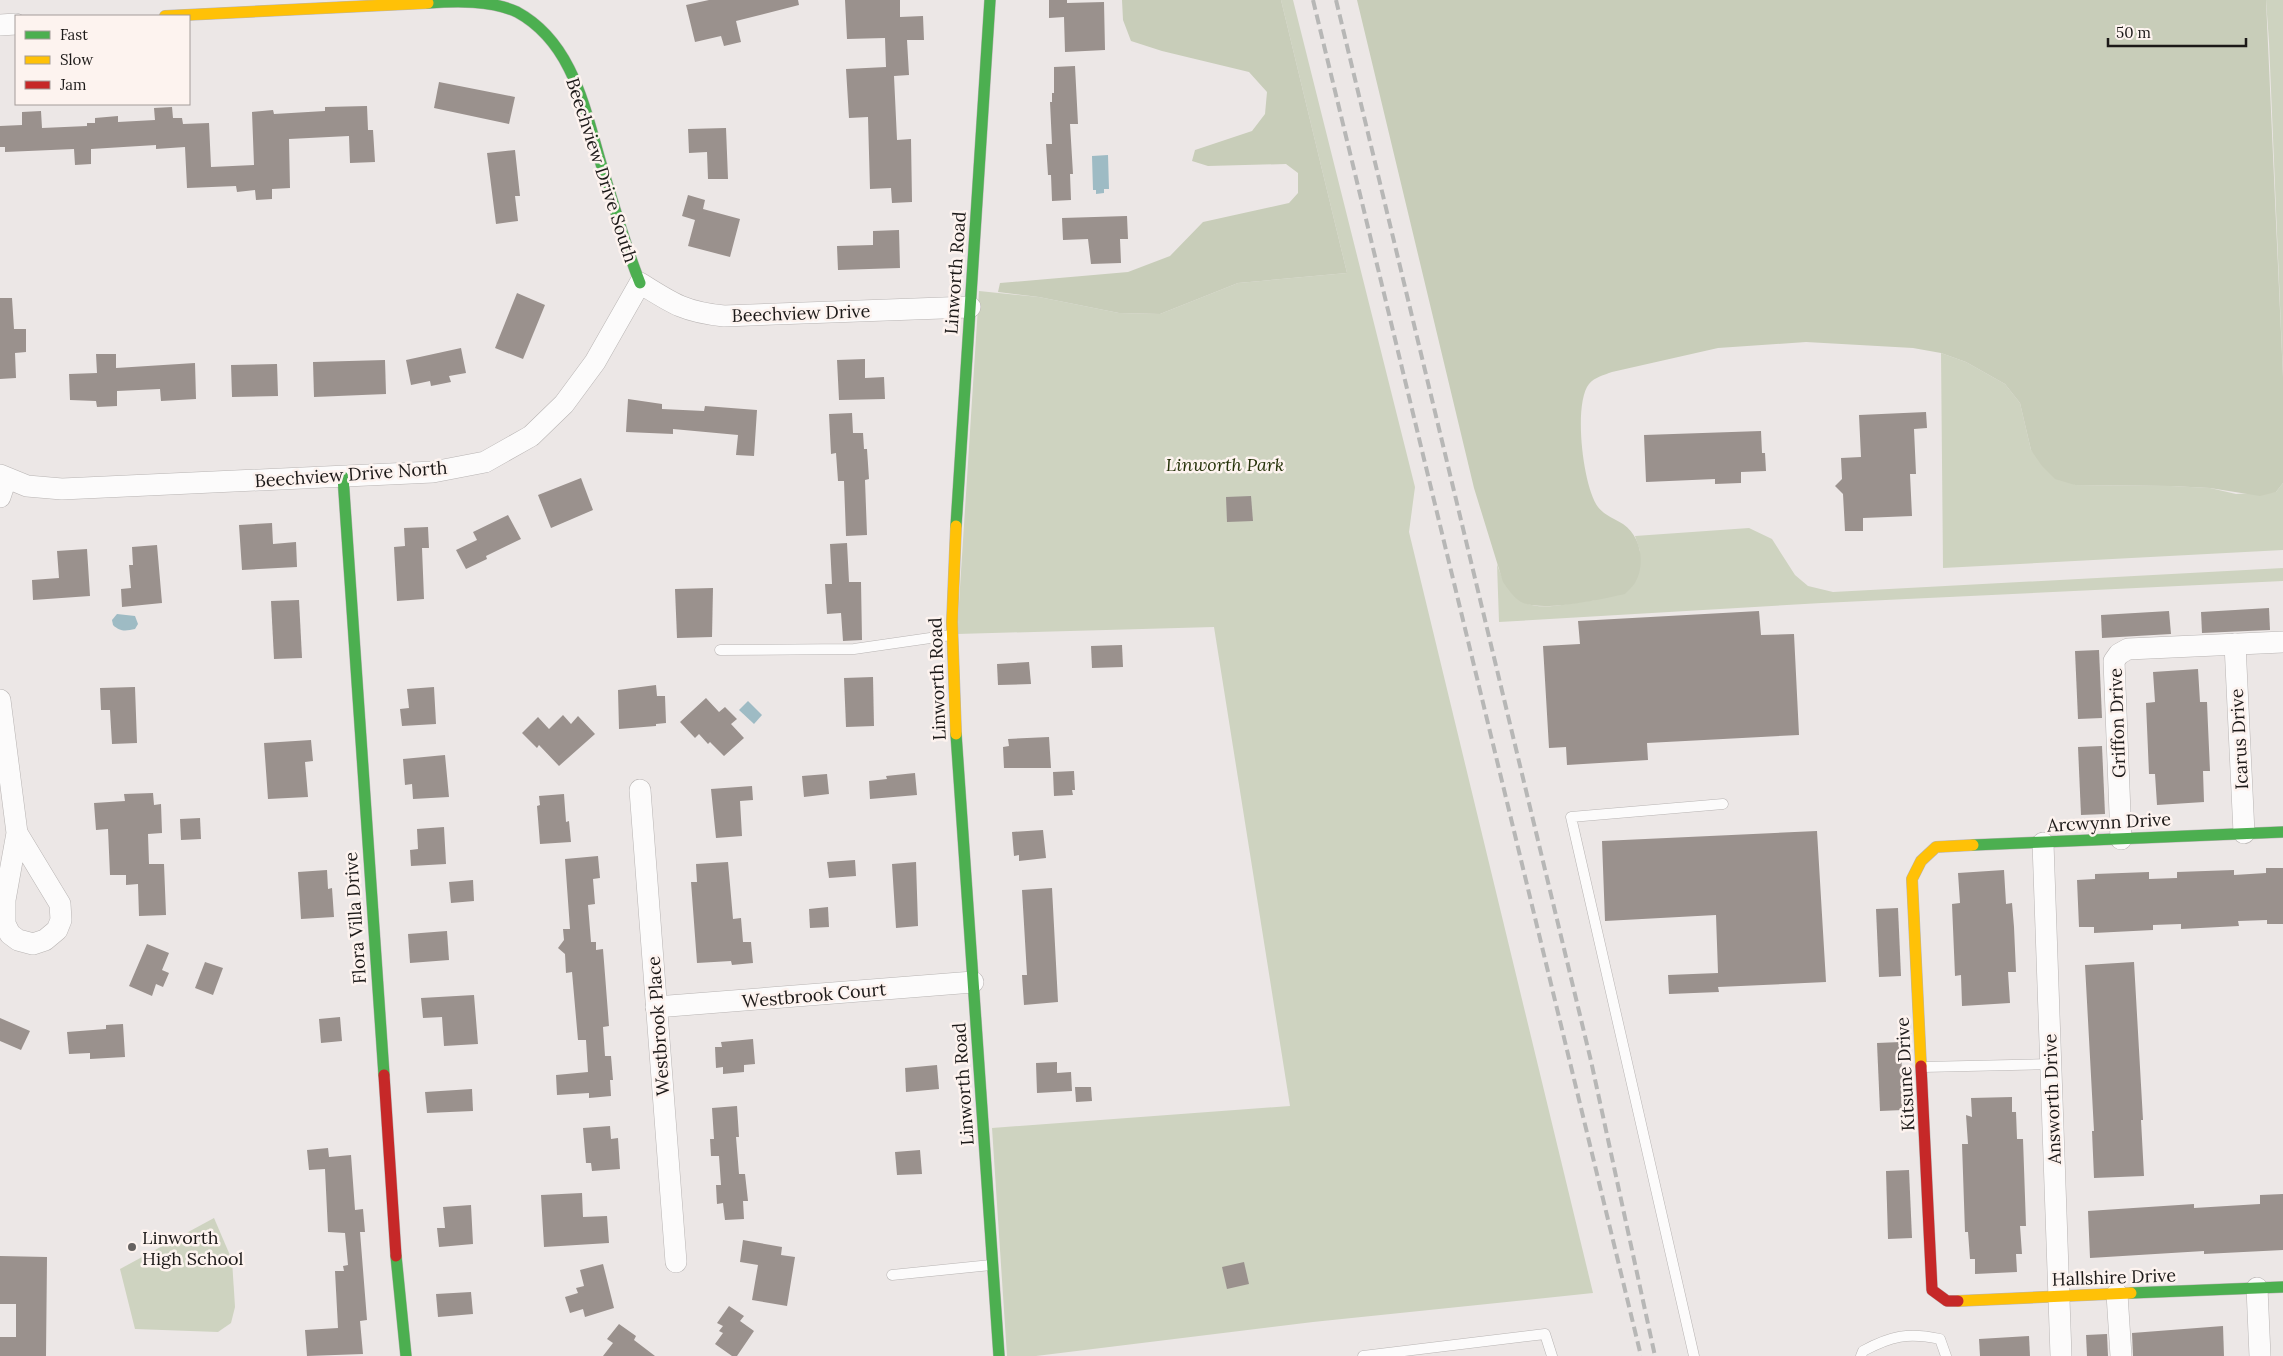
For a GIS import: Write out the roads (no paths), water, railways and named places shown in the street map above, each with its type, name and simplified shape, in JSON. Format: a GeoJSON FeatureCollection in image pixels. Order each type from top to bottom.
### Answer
{"type":"FeatureCollection","features":[{"type":"Feature","properties":{"kind":"street","name":"Linworth Road"},"geometry":{"type":"LineString","coordinates":[[990,0],[958,489],[952,635],[956,732],[999,1356]]}},
{"type":"Feature","properties":{"kind":"street","name":"Beechview Drive South"},"geometry":{"type":"LineString","coordinates":[[184,15],[461,1],[490,4],[517,12],[550,37],[573,74],[583,100],[627,252],[640,283]]}},
{"type":"Feature","properties":{"kind":"street"},"geometry":{"type":"LineString","coordinates":[[0,24],[15,24]]}},
{"type":"Feature","properties":{"kind":"street","name":"Beechview Drive"},"geometry":{"type":"LineString","coordinates":[[640,283],[679,307],[700,313],[724,316],[970,307]]}},
{"type":"Feature","properties":{"kind":"street","name":"Beechview Drive North"},"geometry":{"type":"LineString","coordinates":[[2,484],[54,489],[343,477],[433,472],[485,462],[531,436],[564,404],[595,362],[640,283]]}},
{"type":"Feature","properties":{"kind":"street","name":"Flora Villa Drive"},"geometry":{"type":"LineString","coordinates":[[343,477],[394,1234],[406,1356]]}},
{"type":"Feature","properties":{"kind":"street","name":"Griffon Drive"},"geometry":{"type":"LineString","coordinates":[[2121,839],[2114,661],[2119,654],[2128,648],[2283,642]]}},
{"type":"Feature","properties":{"kind":"street","name":"Icarus Drive"},"geometry":{"type":"LineString","coordinates":[[2235,644],[2244,834]]}},
{"type":"Feature","properties":{"kind":"street"},"geometry":{"type":"LineString","coordinates":[[0,700],[17,833]]}},
{"type":"Feature","properties":{"kind":"street","name":"Westbrook Place"},"geometry":{"type":"LineString","coordinates":[[640,790],[676,1262]]}},
{"type":"Feature","properties":{"kind":"street","name":"Arcwynn Drive"},"geometry":{"type":"LineString","coordinates":[[1936,847],[2283,832]]}},
{"type":"Feature","properties":{"kind":"street","name":"Answorth Drive"},"geometry":{"type":"LineString","coordinates":[[2043,843],[2061,1356]]}},
{"type":"Feature","properties":{"kind":"street","name":"Kitsune Drive"},"geometry":{"type":"LineString","coordinates":[[1936,847],[1926,853],[1917,865],[1912,879],[1932,1290],[1947,1301]]}},
{"type":"Feature","properties":{"kind":"street","name":"Westbrook Court"},"geometry":{"type":"LineString","coordinates":[[656,1007],[973,982]]}},
{"type":"Feature","properties":{"kind":"street"},"geometry":{"type":"LineString","coordinates":[[2257,1288],[2260,1356]]}},
{"type":"Feature","properties":{"kind":"street","name":"Hallshire Drive"},"geometry":{"type":"LineString","coordinates":[[1947,1301],[2283,1288]]}},
{"type":"Feature","properties":{"kind":"street"},"geometry":{"type":"LineString","coordinates":[[2117,1294],[2121,1356]]}},
{"type":"Feature","properties":{"kind":"lane"},"geometry":{"type":"LineString","coordinates":[[720,650],[854,649],[952,635]]}},
{"type":"Feature","properties":{"kind":"lane"},"geometry":{"type":"LineString","coordinates":[[1694,1356],[1571,817],[1723,804]]}},
{"type":"Feature","properties":{"kind":"lane"},"geometry":{"type":"LineString","coordinates":[[1922,1067],[2050,1064]]}},
{"type":"Feature","properties":{"kind":"lane"},"geometry":{"type":"LineString","coordinates":[[892,1275],[993,1264]]}},
{"type":"Feature","properties":{"kind":"lane"},"geometry":{"type":"LineString","coordinates":[[1363,1356],[1545,1334],[1552,1356]]}},
{"type":"Feature","properties":{"kind":"lane"},"geometry":{"type":"LineString","coordinates":[[1861,1356],[1862,1351],[1885,1339],[1919,1335],[1940,1339],[1946,1356]]}},
{"type":"Feature","properties":{"kind":"water"},"geometry":{"type":"Polygon","coordinates":[[[1108,155],[1109,189],[1104,189],[1104,193],[1096,194],[1096,190],[1093,190],[1092,156],[1108,155]]]}},
{"type":"Feature","properties":{"kind":"water"},"geometry":{"type":"Polygon","coordinates":[[[117,614],[135,616],[138,624],[135,629],[123,630],[113,625],[112,620],[117,614]]]}},
{"type":"Feature","properties":{"kind":"water"},"geometry":{"type":"Polygon","coordinates":[[[748,701],[762,715],[754,724],[739,710],[748,701]]]}},
{"type":"Feature","properties":{"kind":"railway"},"geometry":{"type":"LineString","coordinates":[[1313,0],[1641,1356]]}},
{"type":"Feature","properties":{"kind":"railway"},"geometry":{"type":"LineString","coordinates":[[1336,0],[1591,1061],[1655,1356]]}},
{"type":"Feature","properties":{"kind":"place","name":"Linworth High School"},"geometry":{"type":"Point","coordinates":[132,1247]}},
{"type":"Feature","properties":{"kind":"park label","name":"Linworth Park"},"geometry":{"type":"Point","coordinates":[1225,464]}}]}
